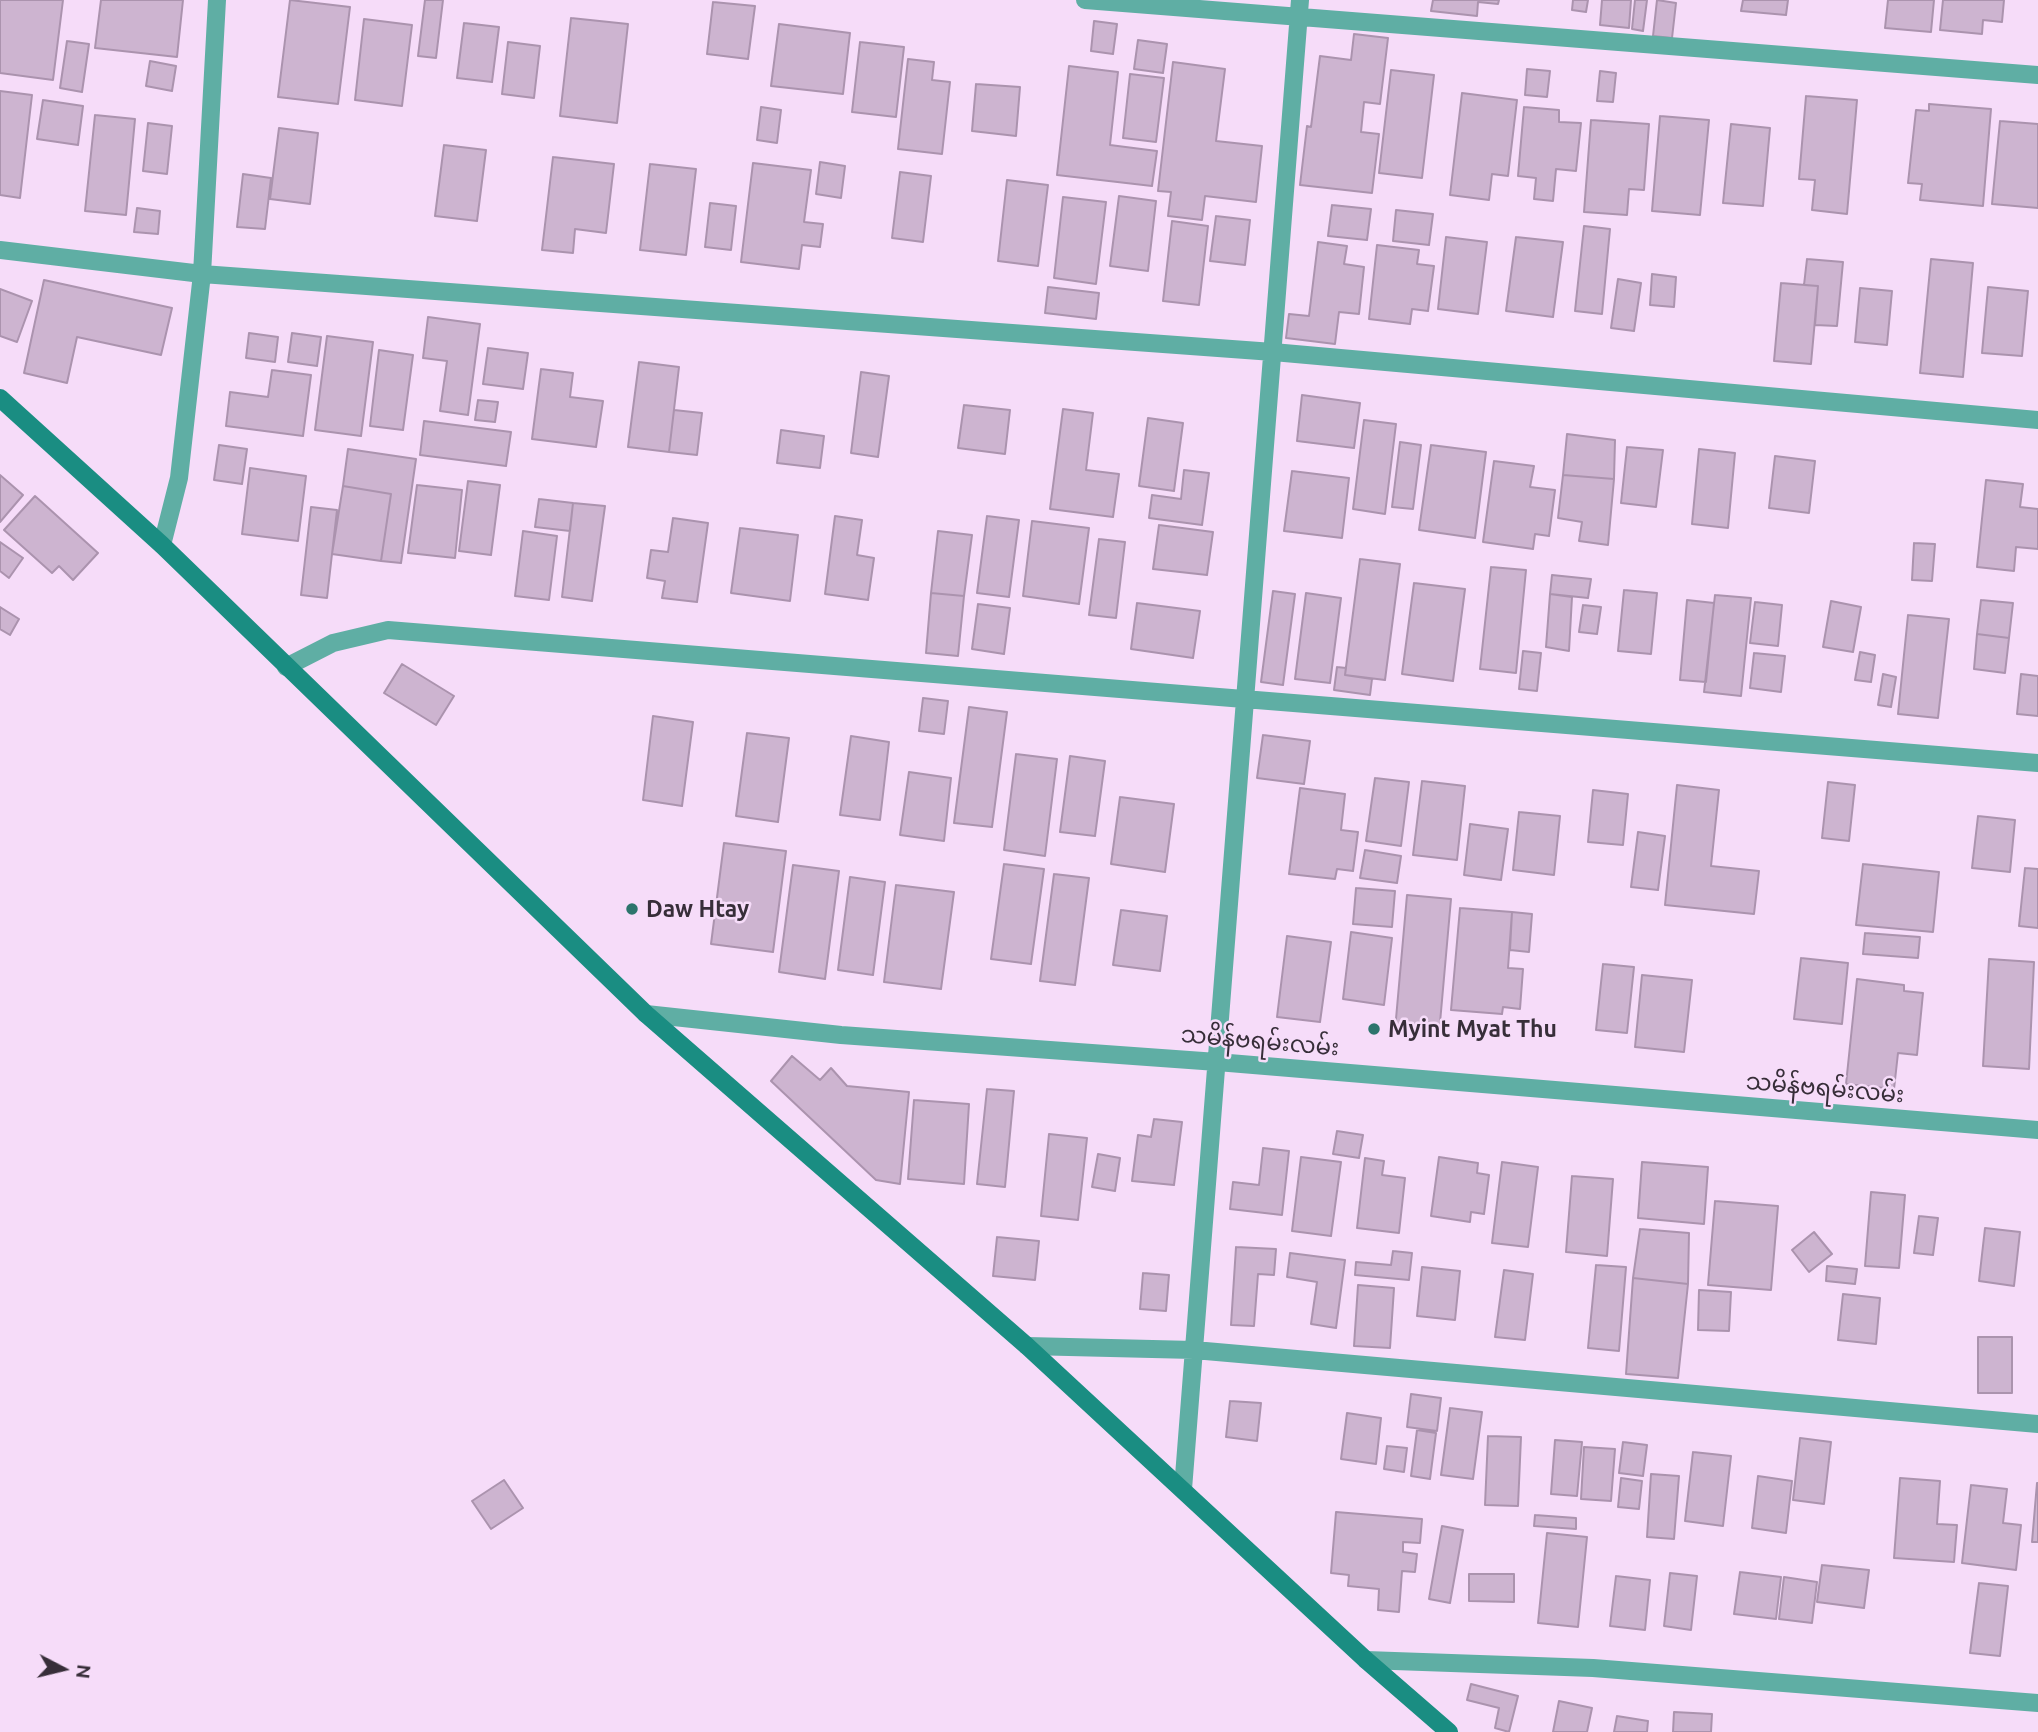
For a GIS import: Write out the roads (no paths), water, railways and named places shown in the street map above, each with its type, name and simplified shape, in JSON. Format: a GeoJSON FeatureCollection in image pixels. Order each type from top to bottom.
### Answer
{"type":"FeatureCollection","features":[{"type":"Feature","properties":{"kind":"main road"},"geometry":{"type":"LineString","coordinates":[[0,398],[162,545],[646,1014],[1027,1346],[1366,1660],[1449,1732]]}},
{"type":"Feature","properties":{"kind":"street"},"geometry":{"type":"LineString","coordinates":[[162,545],[179,478],[202,274],[217,0]]}},
{"type":"Feature","properties":{"kind":"street"},"geometry":{"type":"LineString","coordinates":[[1085,0],[1299,9],[2038,75]]}},
{"type":"Feature","properties":{"kind":"street"},"geometry":{"type":"LineString","coordinates":[[1183,1489],[1299,9]]}},
{"type":"Feature","properties":{"kind":"street"},"geometry":{"type":"LineString","coordinates":[[0,250],[202,274],[1273,352],[2038,420]]}},
{"type":"Feature","properties":{"kind":"street"},"geometry":{"type":"LineString","coordinates":[[286,667],[333,643],[388,629],[2038,763]]}},
{"type":"Feature","properties":{"kind":"street","name":"သမိန်ဗရမ်းလမ်း"},"geometry":{"type":"LineString","coordinates":[[646,1014],[841,1035],[1217,1062],[2038,1130]]}},
{"type":"Feature","properties":{"kind":"street"},"geometry":{"type":"LineString","coordinates":[[1027,1346],[1194,1350],[2038,1424]]}},
{"type":"Feature","properties":{"kind":"street"},"geometry":{"type":"LineString","coordinates":[[1366,1660],[1593,1668],[2038,1703]]}},
{"type":"Feature","properties":{"kind":"place","name":"Daw Htay"},"geometry":{"type":"Point","coordinates":[632,909]}},
{"type":"Feature","properties":{"kind":"place","name":"Myint Myat Thu"},"geometry":{"type":"Point","coordinates":[1374,1029]}}]}
